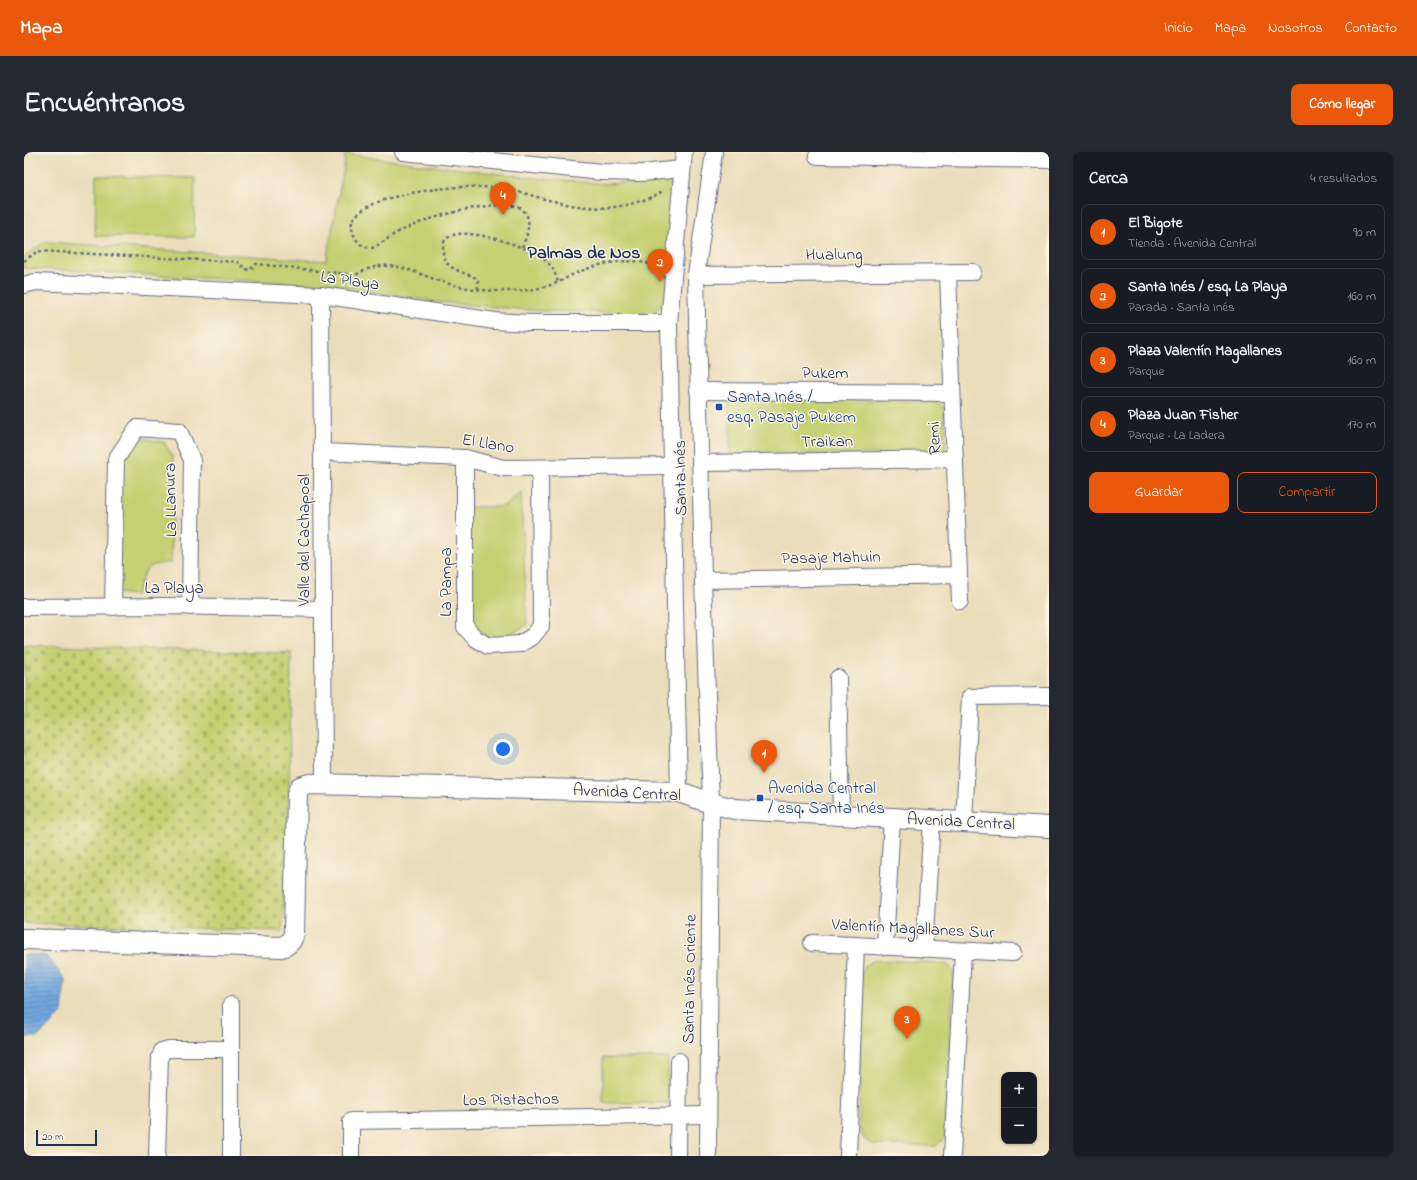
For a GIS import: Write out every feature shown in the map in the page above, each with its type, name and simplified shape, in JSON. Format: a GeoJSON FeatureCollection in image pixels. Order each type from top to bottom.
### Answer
{"type":"FeatureCollection","features":[{"type":"Feature","properties":{"kind":"street"},"geometry":{"type":"LineString","coordinates":[[403,152],[602,172],[642,173],[681,169]]}},
{"type":"Feature","properties":{"kind":"street","name":"Santa Inés"},"geometry":{"type":"LineString","coordinates":[[678,792],[670,323],[681,169],[684,152]]}},
{"type":"Feature","properties":{"kind":"street","name":"Santa Inés"},"geometry":{"type":"LineString","coordinates":[[711,803],[702,580],[696,275],[714,152]]}},
{"type":"Feature","properties":{"kind":"street"},"geometry":{"type":"LineString","coordinates":[[817,156],[1049,160]]}},
{"type":"Feature","properties":{"kind":"street","name":"Hualung"},"geometry":{"type":"LineString","coordinates":[[696,275],[973,272]]}},
{"type":"Feature","properties":{"kind":"street","name":"Remi"},"geometry":{"type":"LineString","coordinates":[[948,273],[960,601]]}},
{"type":"Feature","properties":{"kind":"street","name":"La Playa"},"geometry":{"type":"LineString","coordinates":[[24,285],[35,282],[321,295],[494,321],[529,323],[670,323]]}},
{"type":"Feature","properties":{"kind":"street","name":"Valle del Cachapoal"},"geometry":{"type":"LineString","coordinates":[[321,295],[324,784]]}},
{"type":"Feature","properties":{"kind":"street","name":"Pukem"},"geometry":{"type":"LineString","coordinates":[[698,391],[952,393]]}},
{"type":"Feature","properties":{"kind":"street","name":"La LLanura"},"geometry":{"type":"LineString","coordinates":[[113,607],[116,459],[137,428],[179,431],[192,460],[190,607]]}},
{"type":"Feature","properties":{"kind":"street","name":"El Llano"},"geometry":{"type":"LineString","coordinates":[[322,452],[465,458],[503,468],[673,466]]}},
{"type":"Feature","properties":{"kind":"street","name":"La Pampa"},"geometry":{"type":"LineString","coordinates":[[465,458],[465,627],[475,638],[488,646],[520,644],[533,636],[541,626],[540,468]]}},
{"type":"Feature","properties":{"kind":"street","name":"Traikan"},"geometry":{"type":"LineString","coordinates":[[700,464],[955,459]]}},
{"type":"Feature","properties":{"kind":"street","name":"Pasaje Mahuin"},"geometry":{"type":"LineString","coordinates":[[702,580],[959,575]]}},
{"type":"Feature","properties":{"kind":"street","name":"La Playa"},"geometry":{"type":"LineString","coordinates":[[24,607],[323,609]]}},
{"type":"Feature","properties":{"kind":"street"},"geometry":{"type":"LineString","coordinates":[[838,678],[841,815]]}},
{"type":"Feature","properties":{"kind":"street"},"geometry":{"type":"LineString","coordinates":[[964,822],[970,697],[1049,696]]}},
{"type":"Feature","properties":{"kind":"street","name":"Avenida Central"},"geometry":{"type":"LineString","coordinates":[[24,939],[281,947],[286,945],[290,942],[294,933],[297,794],[300,788],[309,784],[678,792],[711,803],[735,808],[1049,827]]}},
{"type":"Feature","properties":{"kind":"street","name":"Santa Inés Oriente"},"geometry":{"type":"LineString","coordinates":[[708,1156],[707,1115],[711,803]]}},
{"type":"Feature","properties":{"kind":"street"},"geometry":{"type":"LineString","coordinates":[[885,947],[892,818]]}},
{"type":"Feature","properties":{"kind":"street"},"geometry":{"type":"LineString","coordinates":[[924,949],[932,820]]}},
{"type":"Feature","properties":{"kind":"street","name":"Valentín Magallanes Sur"},"geometry":{"type":"LineString","coordinates":[[812,943],[1013,953]]}},
{"type":"Feature","properties":{"kind":"street"},"geometry":{"type":"LineString","coordinates":[[848,1156],[856,946]]}},
{"type":"Feature","properties":{"kind":"street"},"geometry":{"type":"LineString","coordinates":[[952,1156],[963,951]]}},
{"type":"Feature","properties":{"kind":"street"},"geometry":{"type":"LineString","coordinates":[[231,1005],[231,1156]]}},
{"type":"Feature","properties":{"kind":"street"},"geometry":{"type":"LineString","coordinates":[[157,1156],[160,1058],[162,1051],[169,1048],[231,1049]]}},
{"type":"Feature","properties":{"kind":"street"},"geometry":{"type":"LineString","coordinates":[[678,1156],[677,1116],[679,1061]]}},
{"type":"Feature","properties":{"kind":"street","name":"Los Pistachos"},"geometry":{"type":"LineString","coordinates":[[351,1156],[351,1121],[707,1115]]}},
{"type":"Feature","properties":{"kind":"path"},"geometry":{"type":"LineString","coordinates":[[522,247],[528,230],[528,221],[524,211],[519,207],[504,205],[483,207],[437,217],[410,226],[372,248],[366,248],[358,242],[352,230],[352,220],[362,210],[394,197],[424,190],[475,186],[504,188],[571,205],[593,208],[613,208],[636,203],[660,193],[681,169]]}},
{"type":"Feature","properties":{"kind":"path"},"geometry":{"type":"LineString","coordinates":[[478,289],[478,280],[476,278],[452,268],[446,262],[444,256],[445,240],[453,235],[472,234],[522,247],[535,253],[551,266],[558,282]]}},
{"type":"Feature","properties":{"kind":"path"},"geometry":{"type":"LineString","coordinates":[[24,261],[38,251],[238,262],[244,269],[250,270],[256,264],[356,275],[368,268],[384,266],[402,268],[445,283],[478,289],[501,291],[525,290],[544,287],[585,270],[620,262],[641,262],[673,271]]}},
{"type":"Feature","properties":{"kind":"green space"},"geometry":{"type":"Polygon","coordinates":[[[345,154],[543,179],[606,184],[634,182],[662,176],[671,181],[675,188],[667,298],[655,312],[540,311],[438,302],[329,285],[24,268],[24,257],[45,242],[326,261],[344,167],[345,154]]]}},
{"type":"Feature","properties":{"kind":"green space"},"geometry":{"type":"Polygon","coordinates":[[[96,176],[195,178],[194,237],[95,236],[96,176]]]}},
{"type":"Feature","properties":{"kind":"green space"},"geometry":{"type":"Polygon","coordinates":[[[729,397],[935,401],[944,408],[946,450],[940,454],[730,455],[729,397]]]}},
{"type":"Feature","properties":{"kind":"green space"},"geometry":{"type":"Polygon","coordinates":[[[131,437],[164,442],[173,457],[171,563],[162,563],[146,570],[136,595],[115,593],[121,450],[131,437]]]}},
{"type":"Feature","properties":{"kind":"green space"},"geometry":{"type":"Polygon","coordinates":[[[521,492],[527,625],[508,635],[491,640],[475,627],[468,608],[468,507],[505,506],[521,492]]]}},
{"type":"Feature","properties":{"kind":"green space"},"geometry":{"type":"Polygon","coordinates":[[[24,645],[291,653],[289,801],[282,931],[24,923],[24,645]]]}},
{"type":"Feature","properties":{"kind":"green space"},"geometry":{"type":"Polygon","coordinates":[[[874,960],[946,963],[954,972],[945,1137],[936,1146],[873,1145],[864,1139],[859,1126],[861,979],[864,967],[874,960]]]}},
{"type":"Feature","properties":{"kind":"green space"},"geometry":{"type":"Polygon","coordinates":[[[603,1058],[668,1058],[668,1103],[603,1103],[603,1058]]]}},
{"type":"Feature","properties":{"kind":"water"},"geometry":{"type":"Polygon","coordinates":[[[24,954],[46,956],[65,979],[62,1013],[38,1037],[24,1037],[24,954]]]}},
{"type":"Feature","properties":{"kind":"place","name":"Plaza Juan Fisher"},"geometry":{"type":"Point","coordinates":[503,215]}},
{"type":"Feature","properties":{"kind":"place","name":"Santa Inés / esq. La Playa"},"geometry":{"type":"Point","coordinates":[660,282]}},
{"type":"Feature","properties":{"kind":"place","name":"Santa Inés / esq. Pasaje Pukem"},"geometry":{"type":"Point","coordinates":[719,407]}},
{"type":"Feature","properties":{"kind":"place","name":"El Bigote"},"geometry":{"type":"Point","coordinates":[764,773]}},
{"type":"Feature","properties":{"kind":"place","name":"Avenida Central / esq. Santa Inés"},"geometry":{"type":"Point","coordinates":[760,798]}},
{"type":"Feature","properties":{"kind":"place","name":"Plaza Valentín Magallanes"},"geometry":{"type":"Point","coordinates":[907,1039]}},
{"type":"Feature","properties":{"kind":"district","name":"Palmas de Nos"},"geometry":{"type":"Point","coordinates":[584,254]}}]}
